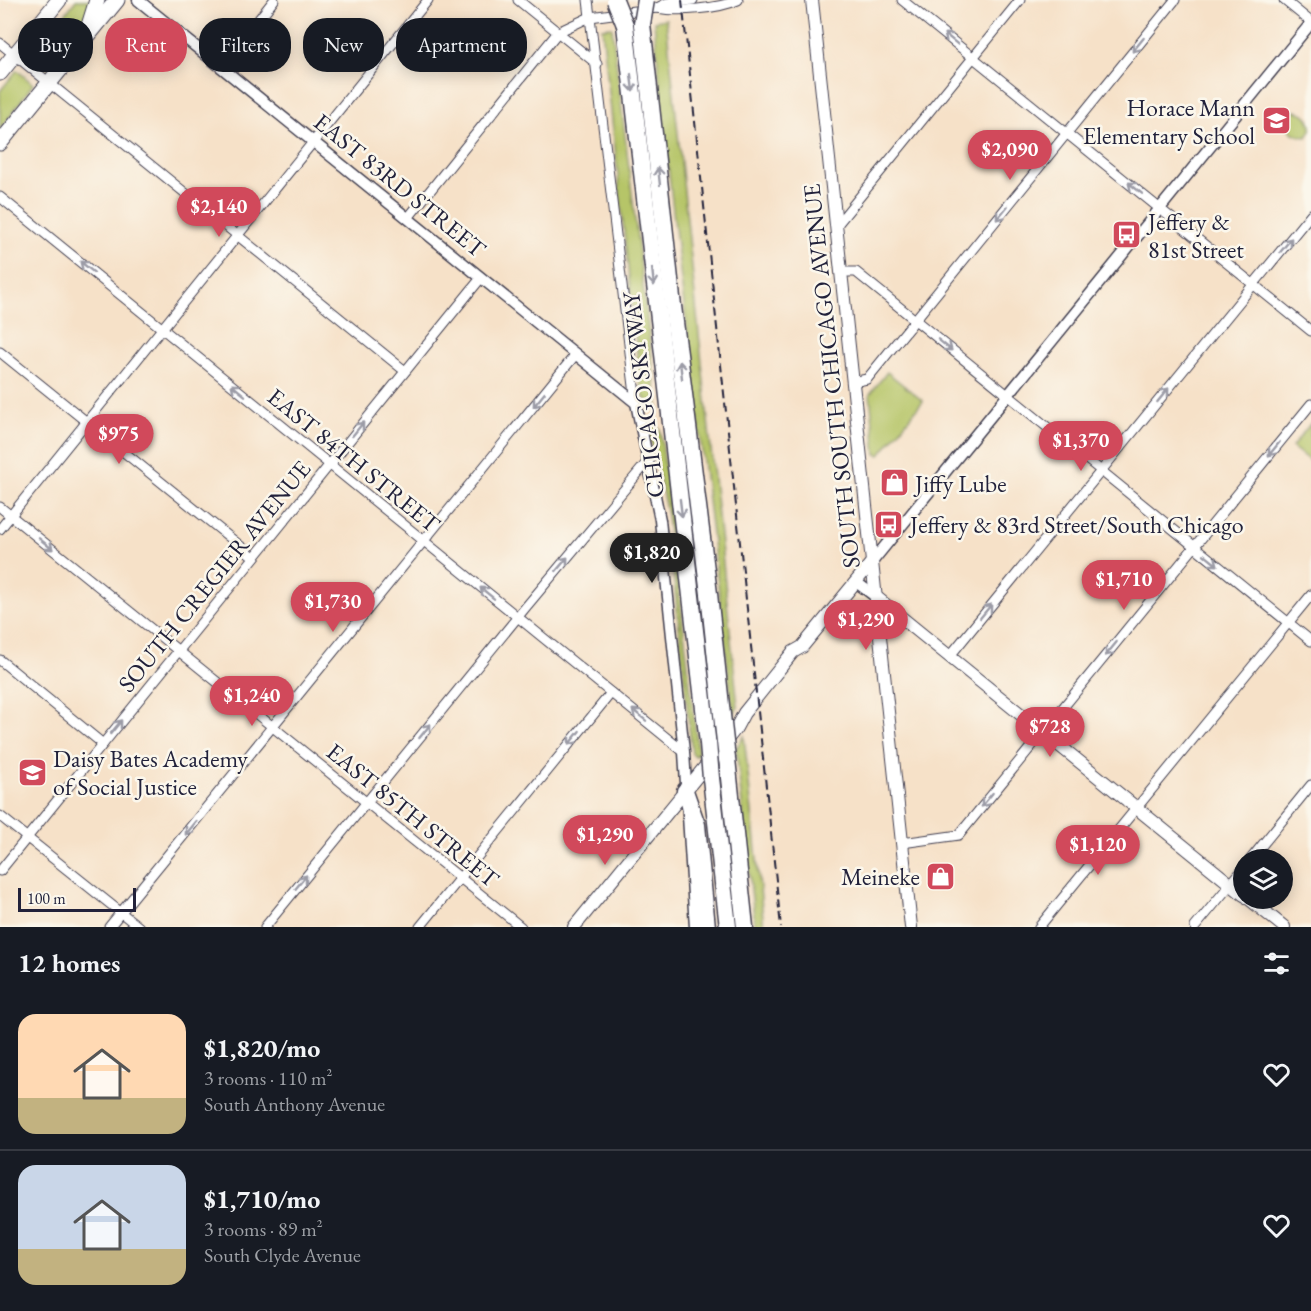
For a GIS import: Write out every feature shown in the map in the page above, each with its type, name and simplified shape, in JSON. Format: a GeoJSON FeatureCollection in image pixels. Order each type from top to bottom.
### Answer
{"type":"FeatureCollection","features":[{"type":"Feature","properties":{"kind":"highway"},"geometry":{"type":"LineString","coordinates":[[0,74],[59,0]]}},
{"type":"Feature","properties":{"kind":"highway"},"geometry":{"type":"LineString","coordinates":[[91,18],[97,0]]}},
{"type":"Feature","properties":{"kind":"highway"},"geometry":{"type":"LineString","coordinates":[[93,29],[117,0]]}},
{"type":"Feature","properties":{"kind":"highway"},"geometry":{"type":"LineString","coordinates":[[615,0],[625,25]]}},
{"type":"Feature","properties":{"kind":"highway","name":"CHICAGO SKYWAY"},"geometry":{"type":"LineString","coordinates":[[622,0],[728,927]]}},
{"type":"Feature","properties":{"kind":"highway","name":"CHICAGO SKYWAY"},"geometry":{"type":"LineString","coordinates":[[639,0],[688,428],[729,726],[727,759],[745,927]]}},
{"type":"Feature","properties":{"kind":"highway"},"geometry":{"type":"LineString","coordinates":[[642,24],[651,4]]}},
{"type":"Feature","properties":{"kind":"highway"},"geometry":{"type":"LineString","coordinates":[[0,143],[59,72]]}},
{"type":"Feature","properties":{"kind":"highway"},"geometry":{"type":"LineString","coordinates":[[685,791],[697,825],[707,927]]}},
{"type":"Feature","properties":{"kind":"main road","name":"SOUTH SOUTH CHICAGO AVENUE"},"geometry":{"type":"LineString","coordinates":[[812,0],[911,927]]}},
{"type":"Feature","properties":{"kind":"main road"},"geometry":{"type":"LineString","coordinates":[[574,927],[685,791],[729,726],[749,719],[798,657],[802,647],[872,562]]}},
{"type":"Feature","properties":{"kind":"main road"},"geometry":{"type":"LineString","coordinates":[[876,597],[1231,884]]}},
{"type":"Feature","properties":{"kind":"main road"},"geometry":{"type":"LineString","coordinates":[[1262,909],[1284,927]]}},
{"type":"Feature","properties":{"kind":"street","name":"EAST 83RD STREET"},"geometry":{"type":"LineString","coordinates":[[138,0],[199,50]]}},
{"type":"Feature","properties":{"kind":"street"},"geometry":{"type":"LineString","coordinates":[[259,18],[274,0]]}},
{"type":"Feature","properties":{"kind":"street"},"geometry":{"type":"LineString","coordinates":[[0,529],[428,0]]}},
{"type":"Feature","properties":{"kind":"street"},"geometry":{"type":"LineString","coordinates":[[519,0],[597,64]]}},
{"type":"Feature","properties":{"kind":"street"},"geometry":{"type":"LineString","coordinates":[[588,0],[636,403],[660,520],[684,752],[695,927]]}},
{"type":"Feature","properties":{"kind":"street"},"geometry":{"type":"LineString","coordinates":[[408,218],[558,32],[590,17],[651,4],[693,0]]}},
{"type":"Feature","properties":{"kind":"street"},"geometry":{"type":"LineString","coordinates":[[651,4],[669,10],[727,5],[738,0]]}},
{"type":"Feature","properties":{"kind":"street"},"geometry":{"type":"LineString","coordinates":[[902,0],[1311,331]]}},
{"type":"Feature","properties":{"kind":"street"},"geometry":{"type":"LineString","coordinates":[[836,226],[1020,0]]}},
{"type":"Feature","properties":{"kind":"street"},"geometry":{"type":"LineString","coordinates":[[852,382],[867,379],[1175,0]]}},
{"type":"Feature","properties":{"kind":"street"},"geometry":{"type":"LineString","coordinates":[[872,562],[1311,22],[1284,0]]}},
{"type":"Feature","properties":{"kind":"street"},"geometry":{"type":"LineString","coordinates":[[0,43],[405,371]]}},
{"type":"Feature","properties":{"kind":"street","name":"EAST 83RD STREET"},"geometry":{"type":"LineString","coordinates":[[226,72],[636,403]]}},
{"type":"Feature","properties":{"kind":"street","name":"EAST 84TH STREET"},"geometry":{"type":"LineString","coordinates":[[0,197],[684,752]]}},
{"type":"Feature","properties":{"kind":"street"},"geometry":{"type":"LineString","coordinates":[[949,657],[1311,214]]}},
{"type":"Feature","properties":{"kind":"street"},"geometry":{"type":"LineString","coordinates":[[842,272],[856,272],[1311,641]]}},
{"type":"Feature","properties":{"kind":"street","name":"SOUTH CREGIER AVENUE"},"geometry":{"type":"LineString","coordinates":[[0,871],[481,278]]}},
{"type":"Feature","properties":{"kind":"street"},"geometry":{"type":"LineString","coordinates":[[0,352],[254,557]]}},
{"type":"Feature","properties":{"kind":"street"},"geometry":{"type":"LineString","coordinates":[[109,927],[576,354]]}},
{"type":"Feature","properties":{"kind":"street"},"geometry":{"type":"LineString","coordinates":[[902,843],[959,835],[1311,404]]}},
{"type":"Feature","properties":{"kind":"street"},"geometry":{"type":"LineString","coordinates":[[264,927],[649,460]]}},
{"type":"Feature","properties":{"kind":"street","name":"EAST 85TH STREET"},"geometry":{"type":"LineString","coordinates":[[0,507],[521,927]]}},
{"type":"Feature","properties":{"kind":"street"},"geometry":{"type":"LineString","coordinates":[[856,582],[876,597]]}},
{"type":"Feature","properties":{"kind":"street"},"geometry":{"type":"LineString","coordinates":[[1039,927],[1311,595]]}},
{"type":"Feature","properties":{"kind":"street"},"geometry":{"type":"LineString","coordinates":[[0,660],[103,744]]}},
{"type":"Feature","properties":{"kind":"street"},"geometry":{"type":"LineString","coordinates":[[420,927],[611,693]]}},
{"type":"Feature","properties":{"kind":"street"},"geometry":{"type":"LineString","coordinates":[[1259,849],[1311,785]]}},
{"type":"Feature","properties":{"kind":"street"},"geometry":{"type":"LineString","coordinates":[[0,816],[139,927]]}},
{"type":"Feature","properties":{"kind":"street"},"geometry":{"type":"LineString","coordinates":[[1195,927],[1233,882]]}},
{"type":"Feature","properties":{"kind":"green space"},"geometry":{"type":"Polygon","coordinates":[[[76,0],[91,0],[87,18],[62,18],[76,0]]]}},
{"type":"Feature","properties":{"kind":"green space"},"geometry":{"type":"Polygon","coordinates":[[[666,19],[738,707],[733,714],[662,108],[654,21],[666,19]]]}},
{"type":"Feature","properties":{"kind":"green space"},"geometry":{"type":"Polygon","coordinates":[[[612,27],[658,410],[644,398],[641,389],[602,28],[612,27]]]}},
{"type":"Feature","properties":{"kind":"green space"},"geometry":{"type":"Polygon","coordinates":[[[17,70],[33,84],[0,130],[0,91],[17,70]]]}},
{"type":"Feature","properties":{"kind":"green space"},"geometry":{"type":"Polygon","coordinates":[[[1292,111],[1304,114],[1310,122],[1311,130],[1307,137],[1294,134],[1288,129],[1284,116],[1292,111]]]}},
{"type":"Feature","properties":{"kind":"green space"},"geometry":{"type":"Polygon","coordinates":[[[887,372],[923,401],[880,455],[876,454],[870,394],[887,372]]]}},
{"type":"Feature","properties":{"kind":"green space"},"geometry":{"type":"Polygon","coordinates":[[[1311,423],[1311,462],[1292,447],[1311,423]]]}},
{"type":"Feature","properties":{"kind":"green space"},"geometry":{"type":"Polygon","coordinates":[[[652,425],[660,429],[662,441],[698,753],[696,756],[692,754],[667,514],[649,431],[652,425]]]}},
{"type":"Feature","properties":{"kind":"green space"},"geometry":{"type":"Polygon","coordinates":[[[744,736],[764,927],[755,927],[736,748],[744,736]]]}},
{"type":"Feature","properties":{"kind":"railway"},"geometry":{"type":"LineString","coordinates":[[682,0],[781,927]]}},
{"type":"Feature","properties":{"kind":"place","name":"Horace Mann Elementary School"},"geometry":{"type":"Point","coordinates":[1276,121]}},
{"type":"Feature","properties":{"kind":"place","name":"Jeffery & 81st Street"},"geometry":{"type":"Point","coordinates":[1127,235]}},
{"type":"Feature","properties":{"kind":"place","name":"Jiffy Lube"},"geometry":{"type":"Point","coordinates":[894,483]}},
{"type":"Feature","properties":{"kind":"place","name":"Jeffery & 83rd Street/South Chicago"},"geometry":{"type":"Point","coordinates":[889,524]}},
{"type":"Feature","properties":{"kind":"place","name":"Daisy Bates Academy of Social Justice"},"geometry":{"type":"Point","coordinates":[32,772]}},
{"type":"Feature","properties":{"kind":"place","name":"Meineke"},"geometry":{"type":"Point","coordinates":[941,876]}}]}
